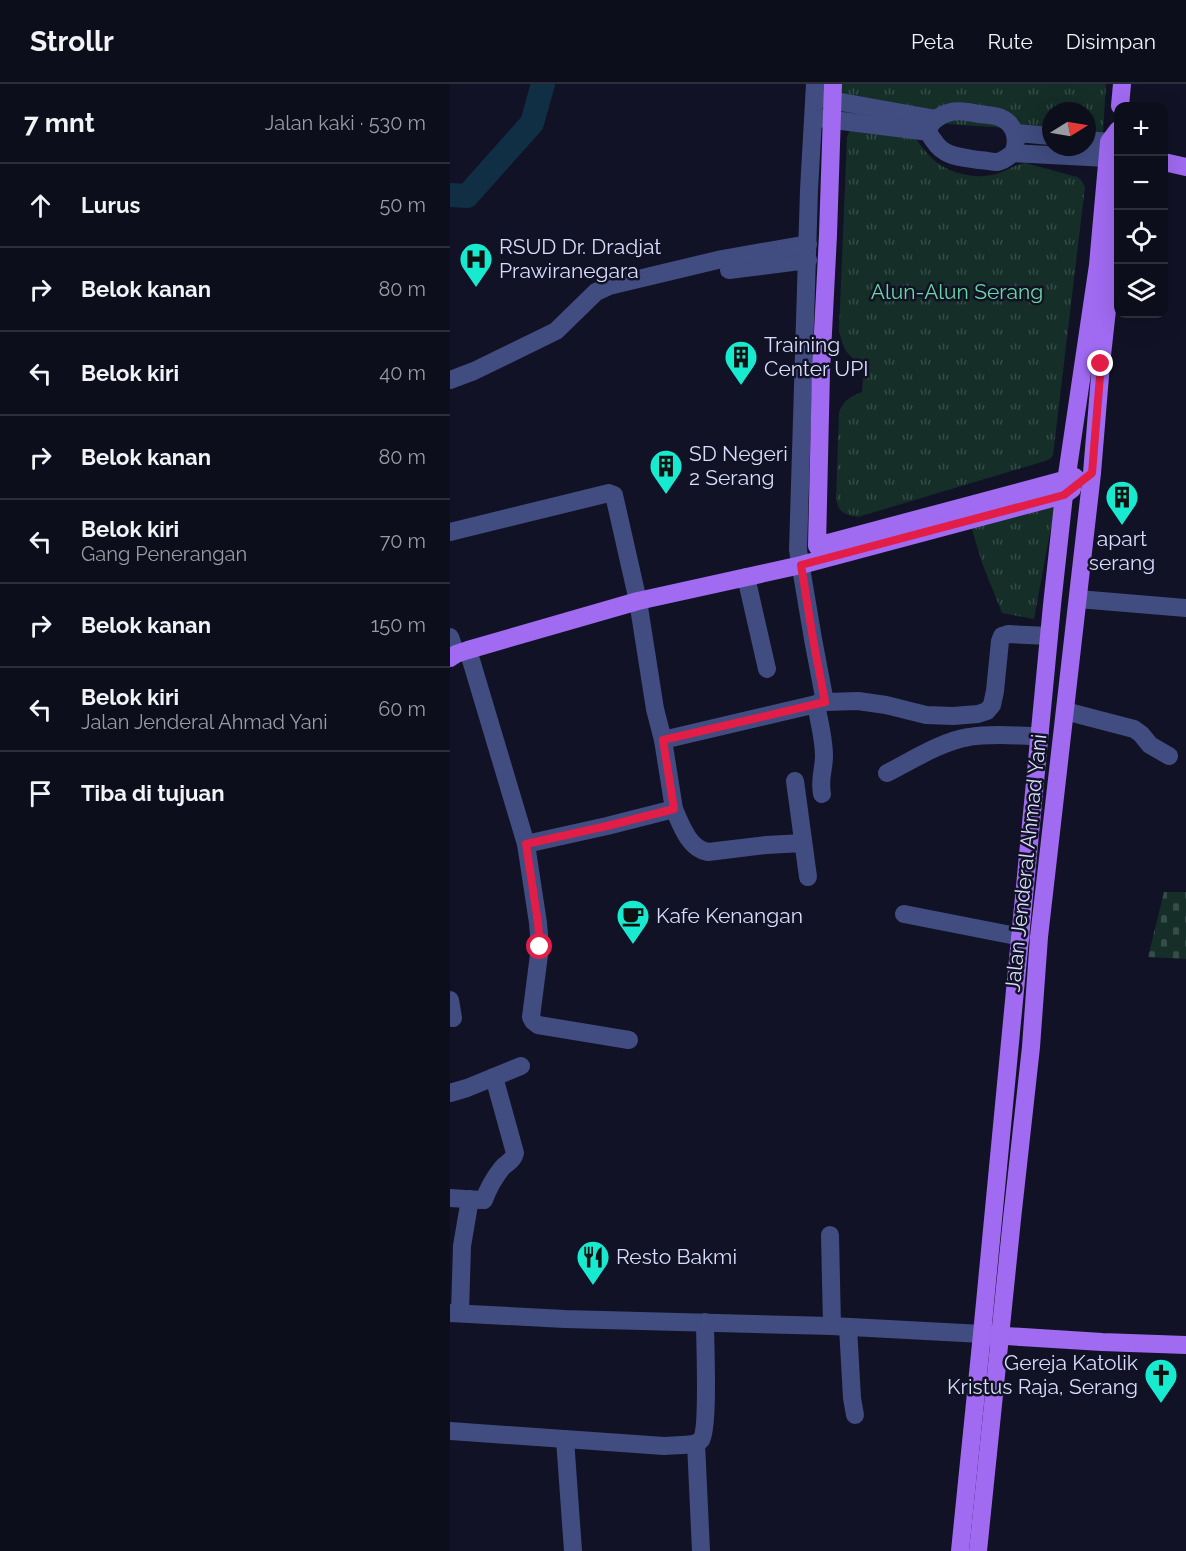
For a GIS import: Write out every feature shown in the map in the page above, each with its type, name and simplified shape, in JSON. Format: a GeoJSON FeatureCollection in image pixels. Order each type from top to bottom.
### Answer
{"type":"FeatureCollection","features":[{"type":"Feature","properties":{"kind":"main road"},"geometry":{"type":"LineString","coordinates":[[1120,102],[1122,84]]}},
{"type":"Feature","properties":{"kind":"main road"},"geometry":{"type":"LineString","coordinates":[[824,91],[832,119],[828,235],[820,371],[810,448],[817,546],[917,527]]}},
{"type":"Feature","properties":{"kind":"main road","name":"Jalan Jenderal Ahmad Yani"},"geometry":{"type":"LineString","coordinates":[[978,1551],[991,1336],[1035,776],[1065,487],[1114,151]]}},
{"type":"Feature","properties":{"kind":"main road"},"geometry":{"type":"LineString","coordinates":[[1168,163],[1186,166]]}},
{"type":"Feature","properties":{"kind":"main road","name":"Jalan Jenderal Ahmad Yani"},"geometry":{"type":"LineString","coordinates":[[960,1551],[1031,1047],[1038,938],[1092,473],[1117,210]]}},
{"type":"Feature","properties":{"kind":"main road"},"geometry":{"type":"LineString","coordinates":[[458,654],[638,601],[801,565],[917,527],[1065,487],[1092,473]]}},
{"type":"Feature","properties":{"kind":"main road"},"geometry":{"type":"LineString","coordinates":[[1035,776],[1056,778]]}},
{"type":"Feature","properties":{"kind":"main road"},"geometry":{"type":"LineString","coordinates":[[991,1336],[1186,1345]]}},
{"type":"Feature","properties":{"kind":"street"},"geometry":{"type":"LineString","coordinates":[[822,794],[820,784],[824,747],[821,703],[798,550],[810,448],[808,252],[813,117],[824,91],[933,125]]}},
{"type":"Feature","properties":{"kind":"street"},"geometry":{"type":"LineString","coordinates":[[813,117],[933,125],[952,111],[1000,117],[1016,132],[1016,147],[1013,153],[1004,160],[996,162],[952,156],[941,150],[933,125]]}},
{"type":"Feature","properties":{"kind":"street"},"geometry":{"type":"LineString","coordinates":[[1016,132],[1042,135]]}},
{"type":"Feature","properties":{"kind":"street"},"geometry":{"type":"LineString","coordinates":[[1096,141],[1114,144]]}},
{"type":"Feature","properties":{"kind":"street"},"geometry":{"type":"LineString","coordinates":[[1013,153],[1114,144]]}},
{"type":"Feature","properties":{"kind":"street"},"geometry":{"type":"LineString","coordinates":[[450,380],[556,331],[596,292],[609,286],[631,289],[737,269],[808,252]]}},
{"type":"Feature","properties":{"kind":"street"},"geometry":{"type":"LineString","coordinates":[[450,531],[612,493],[638,601],[655,710],[663,740],[674,809],[681,826],[700,851],[803,843]]}},
{"type":"Feature","properties":{"kind":"street"},"geometry":{"type":"LineString","coordinates":[[746,577],[767,669]]}},
{"type":"Feature","properties":{"kind":"street"},"geometry":{"type":"LineString","coordinates":[[1078,599],[1186,608]]}},
{"type":"Feature","properties":{"kind":"street"},"geometry":{"type":"LineString","coordinates":[[663,740],[821,703],[858,701],[926,714],[953,716],[978,714],[987,711],[992,705],[1002,636],[1008,634],[1049,636]]}},
{"type":"Feature","properties":{"kind":"street"},"geometry":{"type":"LineString","coordinates":[[450,637],[526,844],[540,947],[531,1017],[538,1025],[629,1040]]}},
{"type":"Feature","properties":{"kind":"street"},"geometry":{"type":"LineString","coordinates":[[1065,711],[1134,729],[1150,745],[1169,756]]}},
{"type":"Feature","properties":{"kind":"street"},"geometry":{"type":"LineString","coordinates":[[886,773],[952,741],[969,737],[1040,736]]}},
{"type":"Feature","properties":{"kind":"street"},"geometry":{"type":"LineString","coordinates":[[795,781],[808,877]]}},
{"type":"Feature","properties":{"kind":"street"},"geometry":{"type":"LineString","coordinates":[[526,844],[674,809]]}},
{"type":"Feature","properties":{"kind":"street"},"geometry":{"type":"LineString","coordinates":[[904,914],[1021,937]]}},
{"type":"Feature","properties":{"kind":"street"},"geometry":{"type":"LineString","coordinates":[[450,1093],[521,1066]]}},
{"type":"Feature","properties":{"kind":"street"},"geometry":{"type":"LineString","coordinates":[[494,1077],[515,1153],[513,1160],[502,1168],[490,1186],[462,1246],[455,1313],[565,1319],[840,1327],[991,1336]]}},
{"type":"Feature","properties":{"kind":"street"},"geometry":{"type":"LineString","coordinates":[[450,1198],[483,1200]]}},
{"type":"Feature","properties":{"kind":"street"},"geometry":{"type":"LineString","coordinates":[[830,1235],[840,1327],[855,1416]]}},
{"type":"Feature","properties":{"kind":"street"},"geometry":{"type":"LineString","coordinates":[[450,1431],[664,1446],[696,1443],[702,1438],[706,1414],[705,1322]]}},
{"type":"Feature","properties":{"kind":"street"},"geometry":{"type":"LineString","coordinates":[[565,1439],[573,1551]]}},
{"type":"Feature","properties":{"kind":"street"},"geometry":{"type":"LineString","coordinates":[[696,1443],[701,1551]]}},
{"type":"Feature","properties":{"kind":"green space"},"geometry":{"type":"Polygon","coordinates":[[[813,84],[1106,84],[1103,134],[1096,134],[1096,102],[1042,102],[1042,130],[811,115],[813,84]]]}},
{"type":"Feature","properties":{"kind":"green space","name":"Alun-Alun Serang"},"geometry":{"type":"Polygon","coordinates":[[[850,130],[914,136],[935,161],[959,173],[974,176],[989,175],[1026,163],[1077,177],[1085,187],[1053,455],[1045,461],[858,517],[843,513],[836,500],[839,412],[848,399],[862,392],[864,365],[853,359],[847,352],[839,331],[847,137],[850,130]]]}},
{"type":"Feature","properties":{"kind":"green space"},"geometry":{"type":"Polygon","coordinates":[[[1055,506],[1034,619],[1002,613],[982,563],[970,523],[1055,506]]]}},
{"type":"Feature","properties":{"kind":"green space"},"geometry":{"type":"Polygon","coordinates":[[[1164,892],[1186,892],[1186,959],[1148,957],[1164,892]]]}},
{"type":"Feature","properties":{"kind":"waterway"},"geometry":{"type":"LineString","coordinates":[[450,195],[467,196],[532,123],[543,84]]}},
{"type":"Feature","properties":{"kind":"place","name":"RSUD Dr. Dradjat Prawiranegara"},"geometry":{"type":"Point","coordinates":[476,288]}},
{"type":"Feature","properties":{"kind":"place","name":"Training Center UPI"},"geometry":{"type":"Point","coordinates":[741,386]}},
{"type":"Feature","properties":{"kind":"place","name":"SD Negeri 2 Serang"},"geometry":{"type":"Point","coordinates":[666,495]}},
{"type":"Feature","properties":{"kind":"place","name":"apart serang"},"geometry":{"type":"Point","coordinates":[1122,526]}},
{"type":"Feature","properties":{"kind":"place","name":"Kafe Kenangan"},"geometry":{"type":"Point","coordinates":[633,945]}},
{"type":"Feature","properties":{"kind":"place","name":"Resto Bakmi"},"geometry":{"type":"Point","coordinates":[593,1286]}},
{"type":"Feature","properties":{"kind":"place","name":"Gereja Katolik Kristus Raja, Serang"},"geometry":{"type":"Point","coordinates":[1161,1404]}},
{"type":"Feature","properties":{"kind":"route"},"geometry":{"type":"LineString","coordinates":[[540,947],[526,844],[674,809],[663,740],[825,702],[801,565],[1064,495],[1092,473],[1101,364]]}}]}
